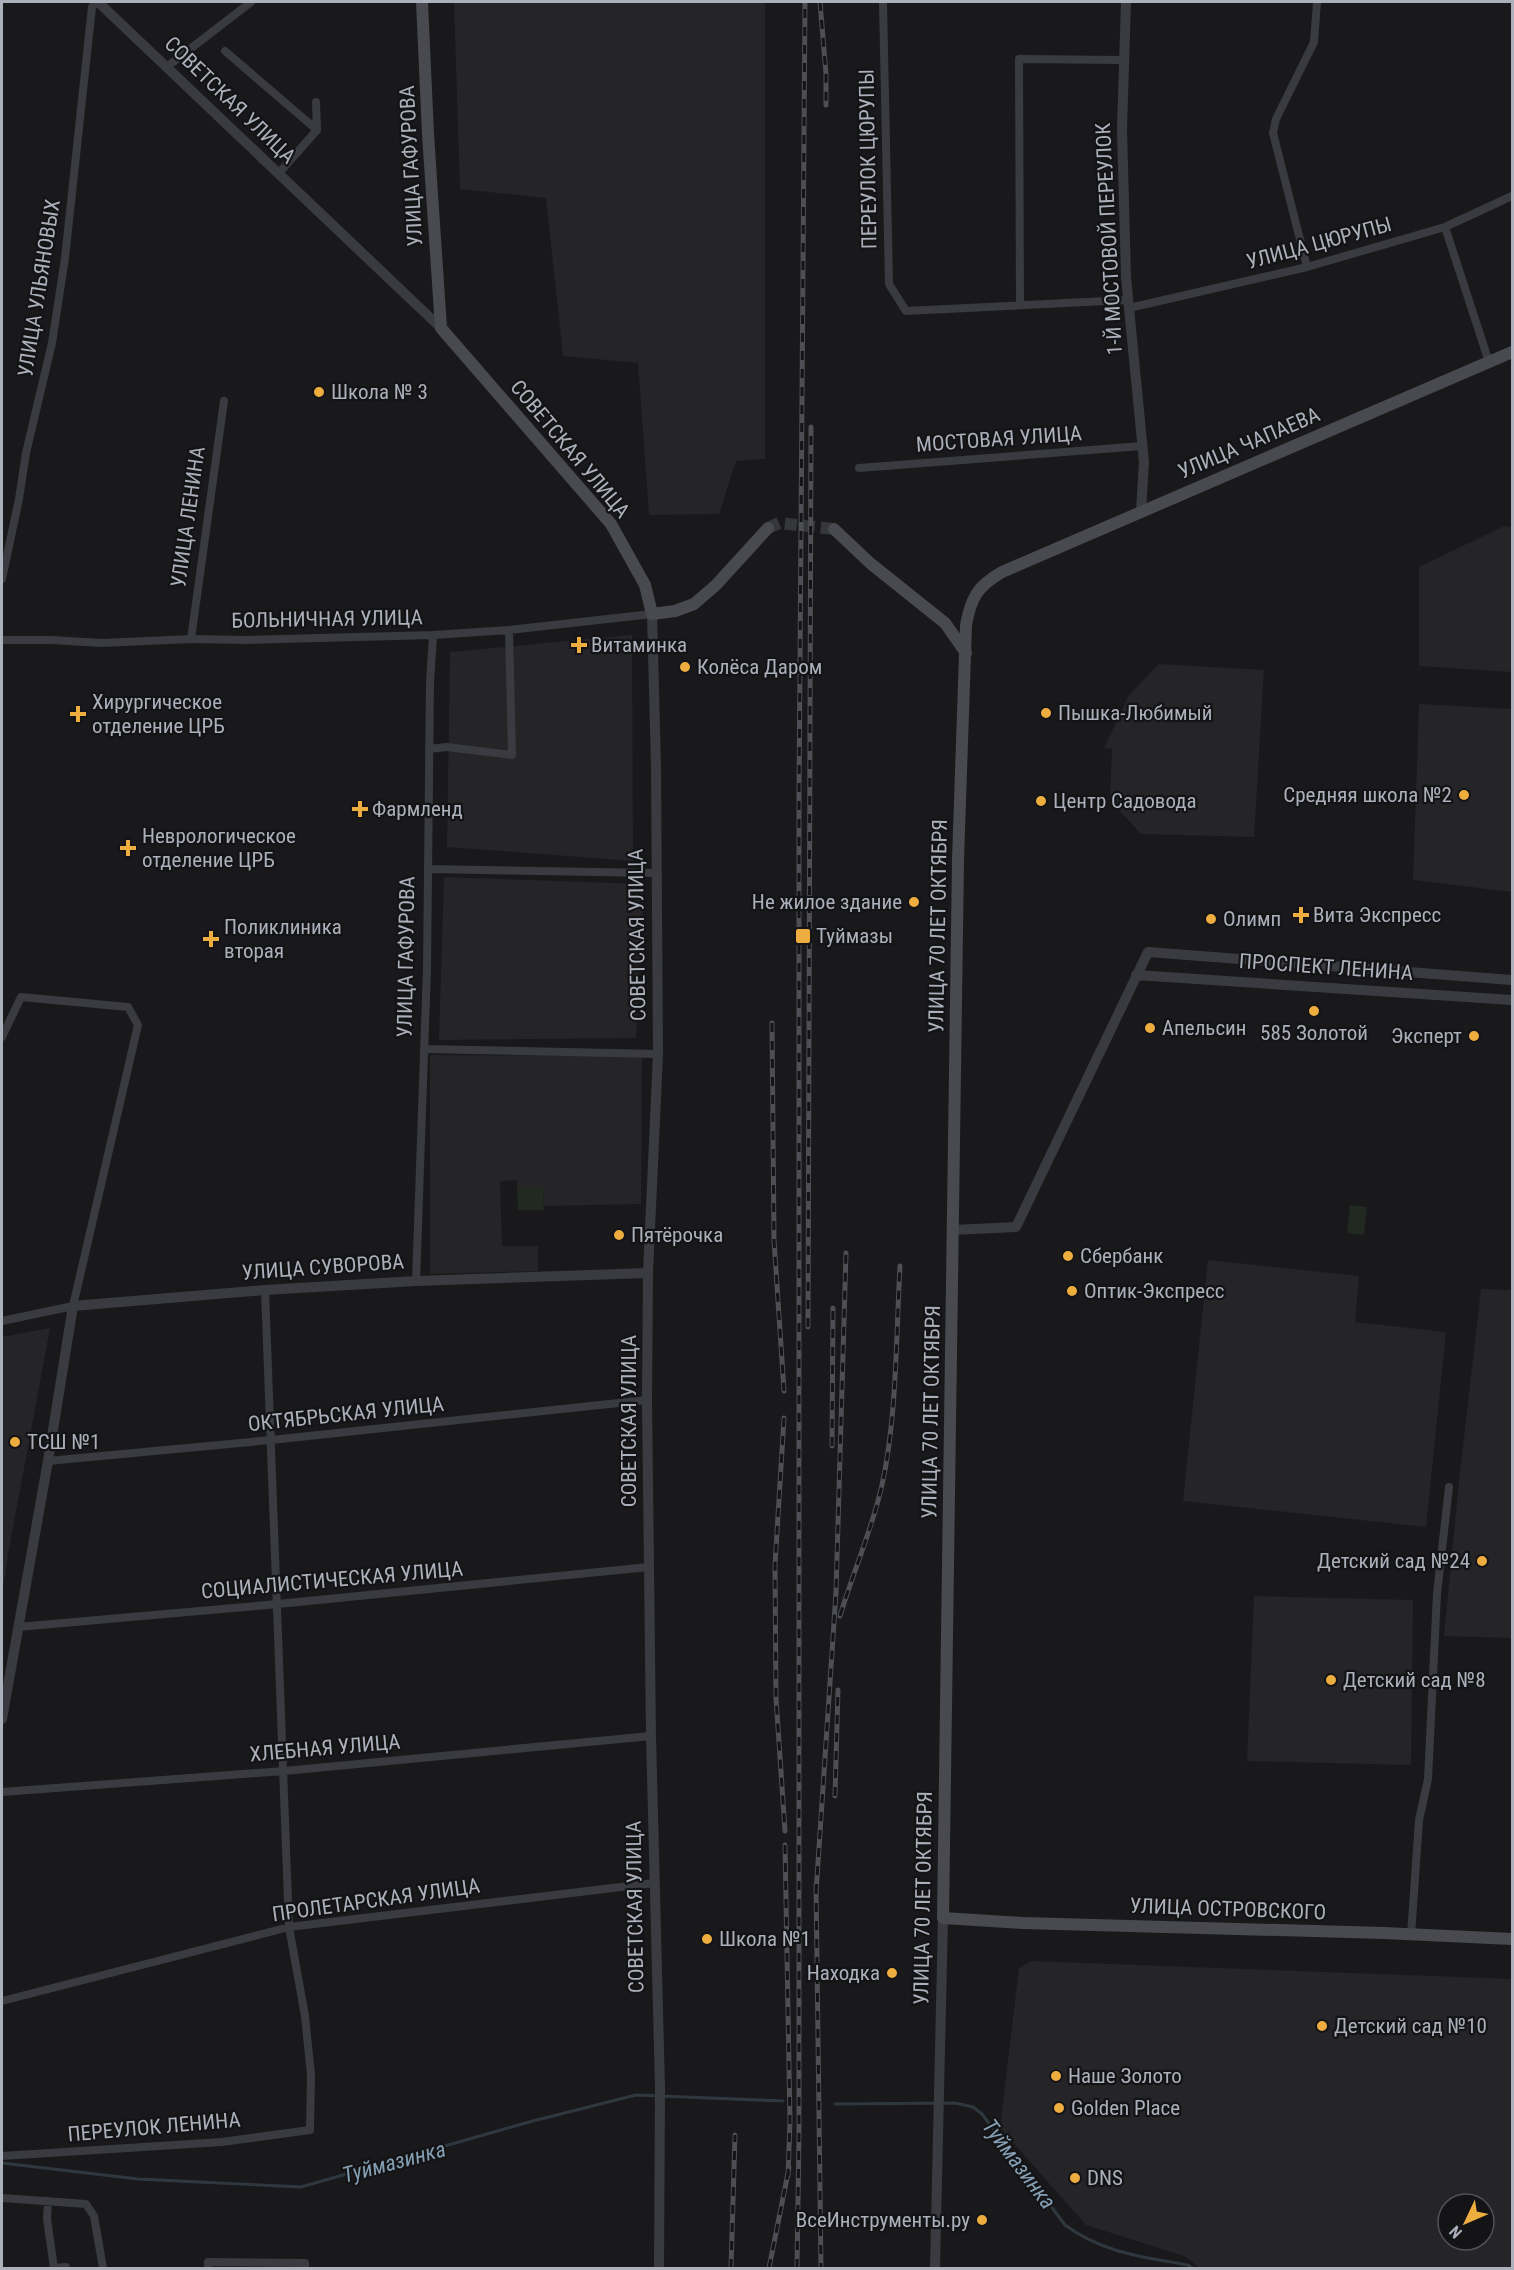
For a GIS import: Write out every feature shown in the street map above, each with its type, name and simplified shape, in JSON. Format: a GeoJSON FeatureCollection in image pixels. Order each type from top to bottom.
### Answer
{"type":"FeatureCollection","features":[{"type":"Feature","properties":{"kind":"main road","name":"УЛИЦА ГАФУРОВА"},"geometry":{"type":"LineString","coordinates":[[422,2],[441,328]]}},
{"type":"Feature","properties":{"kind":"main road","name":"СОВЕТСКАЯ УЛИЦА"},"geometry":{"type":"LineString","coordinates":[[441,328],[611,524],[645,585],[652,614]]}},
{"type":"Feature","properties":{"kind":"main road","name":"УЛИЦА ЧАПАЕВА"},"geometry":{"type":"LineString","coordinates":[[1002,572],[1512,352]]}},
{"type":"Feature","properties":{"kind":"main road"},"geometry":{"type":"LineString","coordinates":[[652,614],[675,611],[694,604],[716,585],[768,528]]}},
{"type":"Feature","properties":{"kind":"main road"},"geometry":{"type":"LineString","coordinates":[[834,528],[870,563],[945,623],[966,653]]}},
{"type":"Feature","properties":{"kind":"main road","name":"УЛИЦА 70 ЛЕТ ОКТЯБРЯ"},"geometry":{"type":"LineString","coordinates":[[943,1918],[958,860],[966,625],[973,598],[984,582],[1002,572]]}},
{"type":"Feature","properties":{"kind":"main road","name":"УЛИЦА ОСТРОВСКОГО"},"geometry":{"type":"LineString","coordinates":[[943,1918],[1023,1923],[1512,1939]]}},
{"type":"Feature","properties":{"kind":"street","name":"СОВЕТСКАЯ УЛИЦА"},"geometry":{"type":"LineString","coordinates":[[97,2],[168,66],[441,328]]}},
{"type":"Feature","properties":{"kind":"street","name":"УЛИЦА УЛЬЯНОВЫХ"},"geometry":{"type":"LineString","coordinates":[[2,579],[26,453],[52,343],[65,258],[92,8],[97,2]]}},
{"type":"Feature","properties":{"kind":"street"},"geometry":{"type":"LineString","coordinates":[[168,66],[251,2]]}},
{"type":"Feature","properties":{"kind":"street","name":"ПЕРЕУЛОК ЦЮРУПЫ"},"geometry":{"type":"LineString","coordinates":[[883,2],[889,284],[906,311]]}},
{"type":"Feature","properties":{"kind":"street","name":"1-Й МОСТОВОЙ ПЕРЕУЛОК"},"geometry":{"type":"LineString","coordinates":[[1126,2],[1122,129],[1128,304],[1144,462],[1141,511]]}},
{"type":"Feature","properties":{"kind":"street"},"geometry":{"type":"LineString","coordinates":[[1307,267],[1274,133],[1276,118],[1314,42],[1317,2]]}},
{"type":"Feature","properties":{"kind":"street"},"geometry":{"type":"LineString","coordinates":[[225,51],[317,130]]}},
{"type":"Feature","properties":{"kind":"street"},"geometry":{"type":"LineString","coordinates":[[1020,305],[1018,60],[1123,60]]}},
{"type":"Feature","properties":{"kind":"street"},"geometry":{"type":"LineString","coordinates":[[279,173],[317,130],[316,102]]}},
{"type":"Feature","properties":{"kind":"street","name":"УЛИЦА ЦЮРУПЫ"},"geometry":{"type":"LineString","coordinates":[[906,311],[1020,305],[1128,304],[1307,267],[1445,227],[1512,196]]}},
{"type":"Feature","properties":{"kind":"street"},"geometry":{"type":"LineString","coordinates":[[1445,227],[1490,362]]}},
{"type":"Feature","properties":{"kind":"street","name":"УЛИЦА ЛЕНИНА"},"geometry":{"type":"LineString","coordinates":[[191,639],[224,401]]}},
{"type":"Feature","properties":{"kind":"street","name":"МОСТОВАЯ УЛИЦА"},"geometry":{"type":"LineString","coordinates":[[859,468],[1142,446]]}},
{"type":"Feature","properties":{"kind":"street","name":"СОВЕТСКАЯ УЛИЦА"},"geometry":{"type":"LineString","coordinates":[[652,614],[656,766],[658,1054],[648,1272],[647,1400],[651,1736],[660,2088],[659,2268]]}},
{"type":"Feature","properties":{"kind":"street","name":"БОЛЬНИЧНАЯ УЛИЦА"},"geometry":{"type":"LineString","coordinates":[[2,640],[102,643],[191,639],[258,640],[433,635],[509,630],[652,614]]}},
{"type":"Feature","properties":{"kind":"street"},"geometry":{"type":"LineString","coordinates":[[429,749],[447,747],[512,755],[509,630]]}},
{"type":"Feature","properties":{"kind":"street","name":"УЛИЦА ГАФУРОВА"},"geometry":{"type":"LineString","coordinates":[[416,1281],[424,1049],[433,635]]}},
{"type":"Feature","properties":{"kind":"street"},"geometry":{"type":"LineString","coordinates":[[428,868],[655,873]]}},
{"type":"Feature","properties":{"kind":"street","name":"ПРОСПЕКТ ЛЕНИНА"},"geometry":{"type":"LineString","coordinates":[[1512,980],[1148,952],[1136,975],[1512,1000]]}},
{"type":"Feature","properties":{"kind":"street"},"geometry":{"type":"LineString","coordinates":[[953,1230],[1016,1227],[1136,975]]}},
{"type":"Feature","properties":{"kind":"street"},"geometry":{"type":"LineString","coordinates":[[2,1037],[21,997],[128,1007],[138,1025],[73,1306],[2,1719]]}},
{"type":"Feature","properties":{"kind":"street"},"geometry":{"type":"LineString","coordinates":[[424,1049],[658,1054]]}},
{"type":"Feature","properties":{"kind":"street","name":"УЛИЦА СУВОРОВА"},"geometry":{"type":"LineString","coordinates":[[2,1322],[73,1306],[265,1290],[416,1281],[648,1272]]}},
{"type":"Feature","properties":{"kind":"street"},"geometry":{"type":"LineString","coordinates":[[265,1290],[288,1927]]}},
{"type":"Feature","properties":{"kind":"street","name":"ОКТЯБРЬСКАЯ УЛИЦА"},"geometry":{"type":"LineString","coordinates":[[48,1461],[647,1400]]}},
{"type":"Feature","properties":{"kind":"street"},"geometry":{"type":"LineString","coordinates":[[1411,1935],[1419,1820],[1428,1779],[1437,1594],[1449,1487]]}},
{"type":"Feature","properties":{"kind":"street","name":"СОЦИАЛИСТИЧЕСКАЯ УЛИЦА"},"geometry":{"type":"LineString","coordinates":[[18,1627],[649,1567]]}},
{"type":"Feature","properties":{"kind":"street","name":"ХЛЕБНАЯ УЛИЦА"},"geometry":{"type":"LineString","coordinates":[[2,1792],[284,1771],[651,1736]]}},
{"type":"Feature","properties":{"kind":"street","name":"ПРОЛЕТАРСКАЯ УЛИЦА"},"geometry":{"type":"LineString","coordinates":[[2,2001],[288,1927],[654,1883]]}},
{"type":"Feature","properties":{"kind":"street","name":"УЛИЦА 70 ЛЕТ ОКТЯБРЯ"},"geometry":{"type":"LineString","coordinates":[[935,2268],[943,1918]]}},
{"type":"Feature","properties":{"kind":"street","name":"ПЕРЕУЛОК ЛЕНИНА"},"geometry":{"type":"LineString","coordinates":[[2,2156],[222,2142],[310,2130],[311,2074],[305,2016],[288,1927]]}},
{"type":"Feature","properties":{"kind":"street"},"geometry":{"type":"LineString","coordinates":[[2,2198],[86,2204],[94,2216],[103,2268]]}},
{"type":"Feature","properties":{"kind":"street"},"geometry":{"type":"LineString","coordinates":[[48,2201],[47,2219],[54,2268],[66,2267]]}},
{"type":"Feature","properties":{"kind":"street"},"geometry":{"type":"LineString","coordinates":[[208,2268],[208,2262],[219,2262],[305,2263],[305,2268]]}},
{"type":"Feature","properties":{"kind":"shaded area"},"geometry":{"type":"Polygon","coordinates":[[[454,2],[765,2],[765,459],[736,461],[719,514],[649,515],[638,363],[563,356],[546,198],[460,189],[454,2]]]}},
{"type":"Feature","properties":{"kind":"shaded area"},"geometry":{"type":"Polygon","coordinates":[[[1504,526],[1512,527],[1512,672],[1419,666],[1419,567],[1504,526]]]}},
{"type":"Feature","properties":{"kind":"shaded area"},"geometry":{"type":"Polygon","coordinates":[[[632,635],[633,861],[447,847],[450,652],[632,635]]]}},
{"type":"Feature","properties":{"kind":"shaded area"},"geometry":{"type":"Polygon","coordinates":[[[1159,664],[1264,670],[1254,837],[1141,834],[1110,800],[1112,749],[1104,748],[1129,695],[1159,664]]]}},
{"type":"Feature","properties":{"kind":"shaded area","name":"Средняя школа №2"},"geometry":{"type":"Polygon","coordinates":[[[1419,704],[1512,709],[1512,892],[1413,880],[1419,704]]]}},
{"type":"Feature","properties":{"kind":"shaded area"},"geometry":{"type":"Polygon","coordinates":[[[444,877],[644,884],[636,1038],[439,1040],[444,877]]]}},
{"type":"Feature","properties":{"kind":"shaded area"},"geometry":{"type":"Polygon","coordinates":[[[430,1055],[642,1056],[641,1204],[544,1206],[543,1187],[517,1187],[517,1180],[500,1181],[502,1246],[538,1246],[538,1271],[430,1274],[430,1055]]]}},
{"type":"Feature","properties":{"kind":"shaded area"},"geometry":{"type":"Polygon","coordinates":[[[517,1187],[543,1187],[544,1210],[518,1210],[517,1187]]]}},
{"type":"Feature","properties":{"kind":"shaded area"},"geometry":{"type":"Polygon","coordinates":[[[1350,1205],[1367,1207],[1364,1235],[1347,1233],[1350,1205]]]}},
{"type":"Feature","properties":{"kind":"shaded area"},"geometry":{"type":"Polygon","coordinates":[[[1208,1260],[1359,1276],[1355,1322],[1446,1332],[1426,1527],[1183,1501],[1208,1260]]]}},
{"type":"Feature","properties":{"kind":"shaded area"},"geometry":{"type":"Polygon","coordinates":[[[1481,1289],[1512,1290],[1512,1638],[1444,1636],[1481,1289]]]}},
{"type":"Feature","properties":{"kind":"shaded area","name":"ТСШ №1"},"geometry":{"type":"Polygon","coordinates":[[[50,1328],[9,1549],[2,1596],[2,1337],[50,1328]]]}},
{"type":"Feature","properties":{"kind":"shaded area","name":"Детский сад №8"},"geometry":{"type":"Polygon","coordinates":[[[1254,1596],[1413,1600],[1411,1765],[1247,1761],[1254,1596]]]}},
{"type":"Feature","properties":{"kind":"shaded area"},"geometry":{"type":"Polygon","coordinates":[[[1031,1961],[1512,1979],[1512,2268],[1200,2268],[1184,2256],[1086,2225],[1000,2128],[1019,1968],[1031,1961]]]}},
{"type":"Feature","properties":{"kind":"waterway","name":"Туймазинка"},"geometry":{"type":"LineString","coordinates":[[2,2163],[138,2179],[301,2187],[529,2122],[636,2095],[783,2101]]}},
{"type":"Feature","properties":{"kind":"waterway","name":"Туймазинка"},"geometry":{"type":"LineString","coordinates":[[835,2104],[955,2103],[973,2107],[982,2114],[1065,2225],[1109,2248],[1188,2265],[1192,2268]]}},
{"type":"Feature","properties":{"kind":"tunnel"},"geometry":{"type":"LineString","coordinates":[[768,528],[779,523],[834,529]]}},
{"type":"Feature","properties":{"kind":"railway"},"geometry":{"type":"LineString","coordinates":[[797,2268],[799,2136],[799,795],[805,2]]}},
{"type":"Feature","properties":{"kind":"railway"},"geometry":{"type":"LineString","coordinates":[[820,2],[826,74],[826,105]]}},
{"type":"Feature","properties":{"kind":"railway"},"geometry":{"type":"LineString","coordinates":[[808,1327],[811,427]]}},
{"type":"Feature","properties":{"kind":"railway"},"geometry":{"type":"LineString","coordinates":[[772,1023],[774,1240],[784,1391]]}},
{"type":"Feature","properties":{"kind":"railway"},"geometry":{"type":"LineString","coordinates":[[816,1893],[836,1592],[846,1253]]}},
{"type":"Feature","properties":{"kind":"railway"},"geometry":{"type":"LineString","coordinates":[[840,1616],[873,1518],[887,1459],[897,1348],[900,1266]]}},
{"type":"Feature","properties":{"kind":"railway"},"geometry":{"type":"LineString","coordinates":[[832,1446],[833,1308]]}},
{"type":"Feature","properties":{"kind":"railway"},"geometry":{"type":"LineString","coordinates":[[784,1418],[775,1565],[776,1698],[785,1831]]}},
{"type":"Feature","properties":{"kind":"railway"},"geometry":{"type":"LineString","coordinates":[[835,1796],[838,1690]]}},
{"type":"Feature","properties":{"kind":"railway"},"geometry":{"type":"LineString","coordinates":[[785,1845],[790,2121],[788,2176]]}},
{"type":"Feature","properties":{"kind":"railway"},"geometry":{"type":"LineString","coordinates":[[816,1885],[821,2268]]}},
{"type":"Feature","properties":{"kind":"railway"},"geometry":{"type":"LineString","coordinates":[[731,2268],[735,2135]]}},
{"type":"Feature","properties":{"kind":"railway"},"geometry":{"type":"LineString","coordinates":[[769,2268],[789,2168]]}},
{"type":"Feature","properties":{"kind":"place","name":"Школа № 3"},"geometry":{"type":"Point","coordinates":[319,392]}},
{"type":"Feature","properties":{"kind":"place","name":"Витаминка"},"geometry":{"type":"Point","coordinates":[579,645]}},
{"type":"Feature","properties":{"kind":"place","name":"Колёса Даром"},"geometry":{"type":"Point","coordinates":[685,667]}},
{"type":"Feature","properties":{"kind":"place","name":"Пышка-Любимый"},"geometry":{"type":"Point","coordinates":[1046,713]}},
{"type":"Feature","properties":{"kind":"place","name":"Хирургическое отделение ЦРБ"},"geometry":{"type":"Point","coordinates":[78,714]}},
{"type":"Feature","properties":{"kind":"place","name":"Средняя школа №2"},"geometry":{"type":"Point","coordinates":[1464,795]}},
{"type":"Feature","properties":{"kind":"place","name":"Центр Садовода"},"geometry":{"type":"Point","coordinates":[1041,801]}},
{"type":"Feature","properties":{"kind":"place","name":"Фармленд"},"geometry":{"type":"Point","coordinates":[360,809]}},
{"type":"Feature","properties":{"kind":"place","name":"Неврологическое отделение ЦРБ"},"geometry":{"type":"Point","coordinates":[128,848]}},
{"type":"Feature","properties":{"kind":"place","name":"Не жилое здание"},"geometry":{"type":"Point","coordinates":[914,902]}},
{"type":"Feature","properties":{"kind":"place","name":"Вита Экспресс"},"geometry":{"type":"Point","coordinates":[1301,915]}},
{"type":"Feature","properties":{"kind":"place","name":"Олимп"},"geometry":{"type":"Point","coordinates":[1211,919]}},
{"type":"Feature","properties":{"kind":"place","name":"Туймазы"},"geometry":{"type":"Point","coordinates":[803,936]}},
{"type":"Feature","properties":{"kind":"place","name":"Поликлиника вторая"},"geometry":{"type":"Point","coordinates":[211,939]}},
{"type":"Feature","properties":{"kind":"place","name":"585 Золотой"},"geometry":{"type":"Point","coordinates":[1314,1011]}},
{"type":"Feature","properties":{"kind":"place","name":"Апельсин"},"geometry":{"type":"Point","coordinates":[1150,1028]}},
{"type":"Feature","properties":{"kind":"place","name":"Эксперт"},"geometry":{"type":"Point","coordinates":[1474,1036]}},
{"type":"Feature","properties":{"kind":"place","name":"Пятёрочка"},"geometry":{"type":"Point","coordinates":[619,1235]}},
{"type":"Feature","properties":{"kind":"place","name":"Сбербанк"},"geometry":{"type":"Point","coordinates":[1068,1256]}},
{"type":"Feature","properties":{"kind":"place","name":"Оптик-Экспресс"},"geometry":{"type":"Point","coordinates":[1072,1291]}},
{"type":"Feature","properties":{"kind":"place","name":"ТСШ №1"},"geometry":{"type":"Point","coordinates":[15,1442]}},
{"type":"Feature","properties":{"kind":"place","name":"Детский сад №24"},"geometry":{"type":"Point","coordinates":[1482,1561]}},
{"type":"Feature","properties":{"kind":"place","name":"Детский сад №8"},"geometry":{"type":"Point","coordinates":[1331,1680]}},
{"type":"Feature","properties":{"kind":"place","name":"Школа №1"},"geometry":{"type":"Point","coordinates":[707,1939]}},
{"type":"Feature","properties":{"kind":"place","name":"Находка"},"geometry":{"type":"Point","coordinates":[892,1973]}},
{"type":"Feature","properties":{"kind":"place","name":"Детский сад №10"},"geometry":{"type":"Point","coordinates":[1322,2026]}},
{"type":"Feature","properties":{"kind":"place","name":"Наше Золото"},"geometry":{"type":"Point","coordinates":[1056,2076]}},
{"type":"Feature","properties":{"kind":"place","name":"Golden Place"},"geometry":{"type":"Point","coordinates":[1059,2108]}},
{"type":"Feature","properties":{"kind":"place","name":"DNS"},"geometry":{"type":"Point","coordinates":[1075,2178]}},
{"type":"Feature","properties":{"kind":"place","name":"ВсеИнструменты.ру"},"geometry":{"type":"Point","coordinates":[982,2220]}}]}
